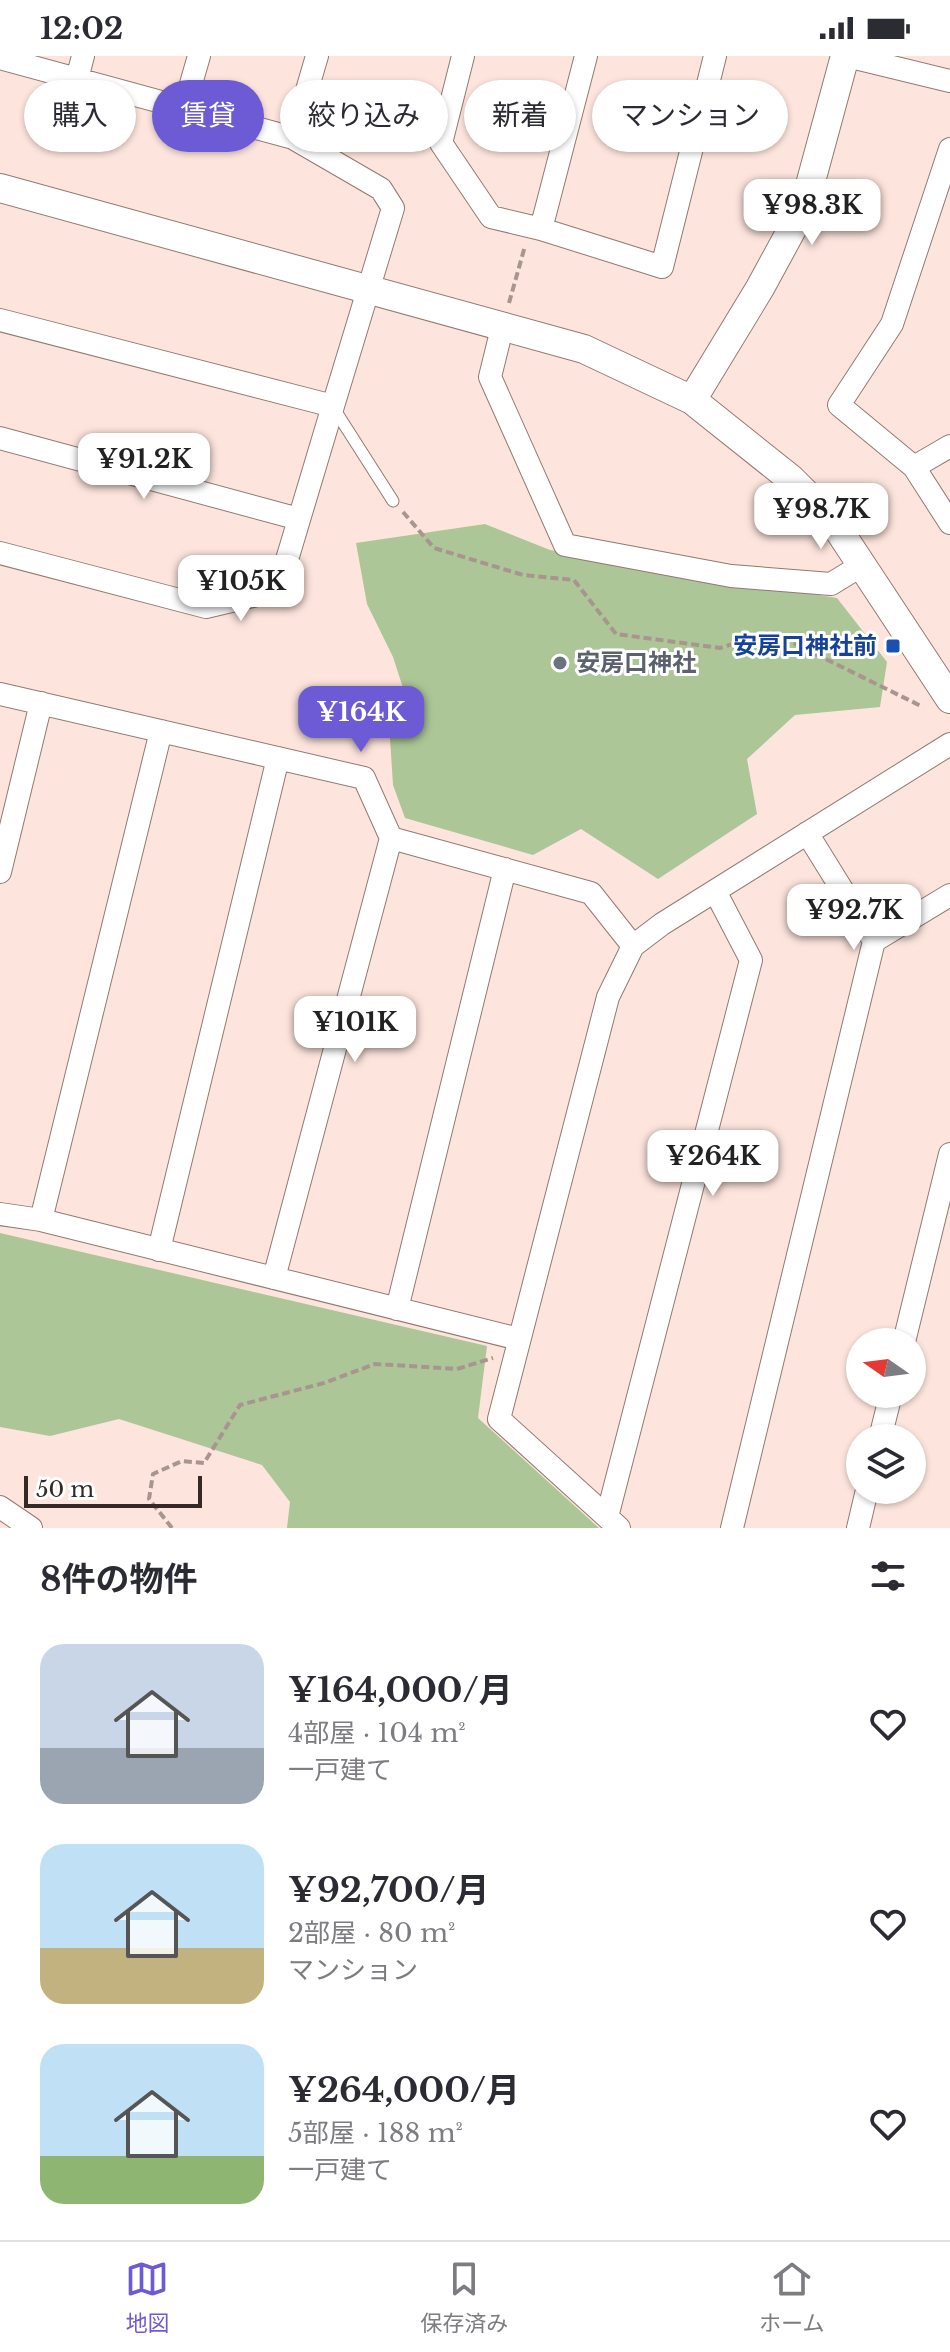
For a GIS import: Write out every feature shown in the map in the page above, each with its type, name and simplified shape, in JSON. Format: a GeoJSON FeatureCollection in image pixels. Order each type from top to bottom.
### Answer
{"type":"FeatureCollection","features":[{"type":"Feature","properties":{"kind":"street"},"geometry":{"type":"LineString","coordinates":[[77,79],[83,56]]}},
{"type":"Feature","properties":{"kind":"street"},"geometry":{"type":"LineString","coordinates":[[192,80],[199,56]]}},
{"type":"Feature","properties":{"kind":"street"},"geometry":{"type":"LineString","coordinates":[[310,80],[317,56]]}},
{"type":"Feature","properties":{"kind":"street"},"geometry":{"type":"LineString","coordinates":[[463,56],[441,143],[491,217],[662,267],[715,56]]}},
{"type":"Feature","properties":{"kind":"street"},"geometry":{"type":"LineString","coordinates":[[536,228],[586,56]]}},
{"type":"Feature","properties":{"kind":"street"},"geometry":{"type":"LineString","coordinates":[[692,400],[760,288],[804,207],[846,56],[950,81]]}},
{"type":"Feature","properties":{"kind":"street"},"geometry":{"type":"LineString","coordinates":[[0,58],[152,99]]}},
{"type":"Feature","properties":{"kind":"street"},"geometry":{"type":"LineString","coordinates":[[950,149],[892,324],[839,405],[914,467],[950,523]]}},
{"type":"Feature","properties":{"kind":"street"},"geometry":{"type":"LineString","coordinates":[[0,553],[206,607],[257,595],[283,573],[393,208],[381,189],[317,152]]}},
{"type":"Feature","properties":{"kind":"street"},"geometry":{"type":"LineString","coordinates":[[0,188],[503,324],[584,349],[692,400],[791,479],[832,520],[862,565],[943,707]]}},
{"type":"Feature","properties":{"kind":"street"},"geometry":{"type":"LineString","coordinates":[[0,320],[333,406]]}},
{"type":"Feature","properties":{"kind":"street"},"geometry":{"type":"LineString","coordinates":[[503,324],[490,377],[565,545],[731,576],[831,584],[862,565]]}},
{"type":"Feature","properties":{"kind":"street"},"geometry":{"type":"LineString","coordinates":[[0,438],[299,519]]}},
{"type":"Feature","properties":{"kind":"street"},"geometry":{"type":"LineString","coordinates":[[914,467],[950,446]]}},
{"type":"Feature","properties":{"kind":"street"},"geometry":{"type":"LineString","coordinates":[[0,694],[364,778],[391,838],[274,1278]]}},
{"type":"Feature","properties":{"kind":"street"},"geometry":{"type":"LineString","coordinates":[[0,872],[41,703]]}},
{"type":"Feature","properties":{"kind":"street"},"geometry":{"type":"LineString","coordinates":[[41,1220],[161,731]]}},
{"type":"Feature","properties":{"kind":"street"},"geometry":{"type":"LineString","coordinates":[[715,891],[751,960],[613,1523],[499,1419],[608,997],[633,946],[715,891],[950,744]]}},
{"type":"Feature","properties":{"kind":"street"},"geometry":{"type":"LineString","coordinates":[[159,1250],[278,758]]}},
{"type":"Feature","properties":{"kind":"street"},"geometry":{"type":"LineString","coordinates":[[807,833],[874,941]]}},
{"type":"Feature","properties":{"kind":"street"},"geometry":{"type":"LineString","coordinates":[[391,838],[591,893],[633,946]]}},
{"type":"Feature","properties":{"kind":"street"},"geometry":{"type":"LineString","coordinates":[[397,1309],[505,869]]}},
{"type":"Feature","properties":{"kind":"street"},"geometry":{"type":"LineString","coordinates":[[732,1528],[874,941],[950,895]]}},
{"type":"Feature","properties":{"kind":"street"},"geometry":{"type":"LineString","coordinates":[[907,1328],[950,1154]]}},
{"type":"Feature","properties":{"kind":"street"},"geometry":{"type":"LineString","coordinates":[[0,1214],[41,1220],[397,1309],[517,1346]]}},
{"type":"Feature","properties":{"kind":"street"},"geometry":{"type":"LineString","coordinates":[[858,1528],[864,1504]]}},
{"type":"Feature","properties":{"kind":"street"},"geometry":{"type":"LineString","coordinates":[[0,1507],[31,1528]]}},
{"type":"Feature","properties":{"kind":"lane"},"geometry":{"type":"LineString","coordinates":[[333,406],[393,501]]}},
{"type":"Feature","properties":{"kind":"path"},"geometry":{"type":"LineString","coordinates":[[503,324],[536,228]]}},
{"type":"Feature","properties":{"kind":"path"},"geometry":{"type":"LineString","coordinates":[[393,501],[434,548],[523,575],[574,580],[616,634],[720,648],[771,632],[943,707]]}},
{"type":"Feature","properties":{"kind":"path"},"geometry":{"type":"LineString","coordinates":[[172,1528],[149,1499],[153,1474],[182,1461],[204,1463],[240,1405],[324,1383],[375,1364],[457,1369],[517,1346]]}},
{"type":"Feature","properties":{"kind":"green space"},"geometry":{"type":"Polygon","coordinates":[[[485,524],[550,550],[837,598],[887,662],[880,707],[795,715],[747,759],[757,814],[658,879],[581,829],[533,855],[405,818],[393,785],[389,723],[404,691],[393,657],[367,604],[356,543],[485,524]]]}},
{"type":"Feature","properties":{"kind":"green space"},"geometry":{"type":"Polygon","coordinates":[[[0,1233],[487,1346],[478,1418],[599,1528],[287,1528],[290,1502],[262,1465],[119,1419],[50,1436],[0,1427],[0,1233]]]}},
{"type":"Feature","properties":{"kind":"place","name":"安房口神社前"},"geometry":{"type":"Point","coordinates":[893,646]}},
{"type":"Feature","properties":{"kind":"place","name":"安房口神社"},"geometry":{"type":"Point","coordinates":[560,663]}}]}
